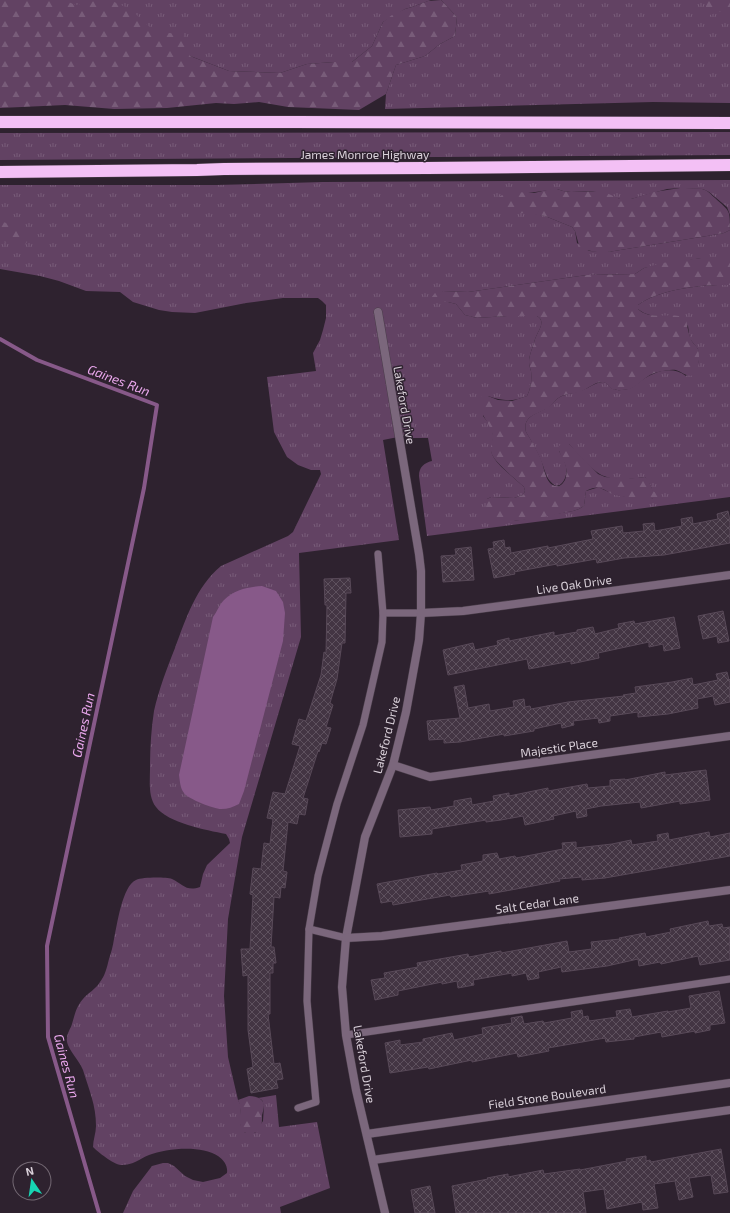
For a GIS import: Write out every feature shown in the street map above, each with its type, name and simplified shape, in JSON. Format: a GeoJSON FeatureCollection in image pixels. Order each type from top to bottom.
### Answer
{"type":"FeatureCollection","features":[{"type":"Feature","properties":{"kind":"highway"},"geometry":{"type":"LineString","coordinates":[[0,122],[730,123]]}},
{"type":"Feature","properties":{"kind":"highway","name":"James Monroe Highway"},"geometry":{"type":"LineString","coordinates":[[0,172],[198,170],[224,168],[434,168],[730,165]]}},
{"type":"Feature","properties":{"kind":"street","name":"Lakeford Drive"},"geometry":{"type":"LineString","coordinates":[[378,312],[419,554],[421,571],[421,613],[419,640],[406,712],[393,765],[365,836],[346,938],[342,987],[346,1035],[356,1090],[385,1213]]}},
{"type":"Feature","properties":{"kind":"street","name":"Live Oak Drive"},"geometry":{"type":"LineString","coordinates":[[421,613],[463,611],[730,575]]}},
{"type":"Feature","properties":{"kind":"street","name":"Majestic Place"},"geometry":{"type":"LineString","coordinates":[[393,765],[430,777],[730,736]]}},
{"type":"Feature","properties":{"kind":"street","name":"Salt Cedar Lane"},"geometry":{"type":"LineString","coordinates":[[346,938],[382,936],[730,890]]}},
{"type":"Feature","properties":{"kind":"street","name":"Field Stone Boulevard"},"geometry":{"type":"LineString","coordinates":[[367,1134],[730,1083]]}},
{"type":"Feature","properties":{"kind":"street"},"geometry":{"type":"LineString","coordinates":[[373,1160],[730,1110]]}},
{"type":"Feature","properties":{"kind":"lane"},"geometry":{"type":"LineString","coordinates":[[298,1108],[316,1102],[307,1001],[309,929],[320,869],[337,804],[363,725],[382,642],[383,613],[378,554]]}},
{"type":"Feature","properties":{"kind":"lane"},"geometry":{"type":"LineString","coordinates":[[383,613],[421,613]]}},
{"type":"Feature","properties":{"kind":"lane"},"geometry":{"type":"LineString","coordinates":[[309,929],[346,938]]}},
{"type":"Feature","properties":{"kind":"lane"},"geometry":{"type":"LineString","coordinates":[[346,1035],[730,979]]}},
{"type":"Feature","properties":{"kind":"green space"},"geometry":{"type":"Polygon","coordinates":[[[0,0],[63,0],[76,5],[99,0],[112,1],[130,9],[155,32],[183,34],[190,56],[229,71],[280,73],[307,64],[352,62],[372,46],[383,22],[392,15],[428,1],[441,0],[457,17],[455,36],[440,44],[425,56],[396,65],[386,94],[359,110],[288,107],[259,102],[234,104],[216,103],[167,108],[114,109],[65,105],[0,108],[0,0]]]}},
{"type":"Feature","properties":{"kind":"green space"},"geometry":{"type":"Polygon","coordinates":[[[61,0],[431,0],[405,9],[383,22],[372,46],[352,62],[307,64],[280,73],[229,71],[69,9],[61,0]]]}},
{"type":"Feature","properties":{"kind":"green space"},"geometry":{"type":"Polygon","coordinates":[[[441,0],[730,0],[730,103],[653,102],[385,109],[386,94],[396,65],[425,56],[440,44],[455,36],[457,17],[441,0]]]}},
{"type":"Feature","properties":{"kind":"green space"},"geometry":{"type":"Polygon","coordinates":[[[706,0],[730,0],[730,9],[706,16],[706,0]]]}},
{"type":"Feature","properties":{"kind":"green space"},"geometry":{"type":"Polygon","coordinates":[[[730,132],[730,155],[0,160],[0,133],[730,132]]]}},
{"type":"Feature","properties":{"kind":"green space"},"geometry":{"type":"Polygon","coordinates":[[[730,180],[730,215],[727,207],[703,189],[667,189],[631,199],[620,199],[593,191],[571,192],[557,189],[528,193],[535,214],[545,216],[572,227],[575,231],[577,243],[589,251],[608,252],[724,233],[730,230],[730,258],[701,258],[644,268],[635,274],[587,275],[468,292],[443,291],[433,302],[448,302],[456,304],[465,315],[477,318],[537,316],[541,321],[530,357],[529,363],[531,381],[527,396],[508,400],[488,396],[483,416],[489,423],[493,432],[491,450],[494,458],[524,487],[525,491],[523,495],[514,498],[491,497],[487,499],[514,521],[579,509],[584,506],[586,491],[596,488],[622,496],[653,499],[651,487],[645,477],[619,479],[604,476],[590,467],[569,444],[559,451],[565,462],[566,474],[562,483],[556,486],[548,479],[539,455],[526,432],[526,422],[529,418],[548,407],[560,397],[580,391],[600,382],[604,382],[613,389],[620,390],[632,388],[651,375],[663,371],[674,371],[686,376],[699,362],[698,349],[690,339],[688,326],[677,316],[656,316],[646,314],[638,309],[638,305],[669,291],[708,285],[730,285],[730,497],[427,536],[419,476],[422,466],[432,461],[428,438],[411,438],[403,436],[383,440],[399,540],[299,553],[301,637],[242,837],[228,919],[224,996],[228,1057],[240,1104],[240,1124],[245,1133],[255,1133],[263,1121],[264,1106],[262,1100],[258,1098],[276,1095],[279,1127],[317,1122],[330,1188],[280,1207],[281,1213],[123,1213],[133,1191],[152,1166],[168,1163],[174,1166],[185,1176],[193,1180],[203,1182],[220,1178],[227,1173],[226,1166],[224,1161],[218,1156],[203,1150],[194,1149],[175,1149],[156,1153],[126,1165],[118,1164],[98,1152],[93,1147],[96,1126],[92,1098],[83,1070],[68,1046],[67,1036],[79,1005],[102,980],[105,974],[113,947],[121,907],[127,890],[131,884],[139,879],[169,878],[191,889],[200,887],[207,865],[230,843],[226,834],[178,822],[162,813],[153,803],[150,789],[150,779],[151,740],[154,711],[163,679],[183,625],[198,593],[205,583],[221,566],[288,536],[293,532],[321,474],[320,470],[311,470],[298,465],[287,457],[274,432],[267,377],[316,371],[313,353],[320,340],[323,330],[326,318],[326,305],[318,298],[283,298],[246,303],[195,313],[172,312],[159,310],[133,302],[120,292],[86,291],[40,276],[0,269],[0,185],[216,185],[323,182],[730,180]]]}},
{"type":"Feature","properties":{"kind":"green space"},"geometry":{"type":"Polygon","coordinates":[[[680,188],[706,190],[728,211],[730,218],[730,230],[724,233],[707,236],[608,252],[597,252],[580,249],[575,231],[572,227],[545,216],[502,210],[495,202],[497,198],[504,194],[515,192],[534,193],[551,189],[571,192],[602,191],[620,199],[631,199],[654,192],[680,188]]]}},
{"type":"Feature","properties":{"kind":"green space"},"geometry":{"type":"Polygon","coordinates":[[[0,221],[23,230],[28,237],[27,242],[23,246],[20,246],[0,241],[0,221]]]}},
{"type":"Feature","properties":{"kind":"green space"},"geometry":{"type":"Polygon","coordinates":[[[701,258],[730,258],[730,285],[708,285],[669,291],[638,305],[638,309],[650,315],[675,315],[686,319],[692,342],[699,351],[696,373],[688,376],[674,370],[658,372],[650,375],[634,387],[623,390],[612,389],[606,383],[599,382],[580,392],[567,394],[560,397],[548,408],[532,416],[526,422],[525,426],[526,432],[541,460],[546,477],[553,485],[560,486],[565,480],[566,466],[558,447],[561,444],[569,444],[598,474],[605,477],[625,479],[645,477],[648,479],[653,491],[658,494],[659,497],[650,499],[629,498],[595,488],[586,491],[584,506],[573,511],[512,521],[503,521],[493,518],[487,512],[487,499],[491,497],[514,498],[523,495],[525,491],[524,487],[492,455],[492,433],[482,412],[479,399],[482,396],[488,396],[498,400],[512,401],[527,396],[531,381],[529,363],[530,357],[541,321],[537,316],[477,318],[465,315],[456,304],[448,302],[433,302],[431,298],[435,293],[443,291],[468,292],[587,275],[635,274],[644,268],[662,263],[701,258]]]}},
{"type":"Feature","properties":{"kind":"green space"},"geometry":{"type":"Polygon","coordinates":[[[249,1096],[260,1099],[264,1105],[262,1123],[259,1131],[253,1133],[244,1132],[240,1124],[240,1108],[238,1100],[249,1096]]]}},
{"type":"Feature","properties":{"kind":"shaded area"},"geometry":{"type":"Polygon","coordinates":[[[262,586],[276,591],[283,602],[285,613],[283,641],[244,791],[239,804],[233,807],[218,809],[201,803],[186,795],[180,784],[179,775],[213,617],[222,602],[232,594],[246,588],[262,586]]]}},
{"type":"Feature","properties":{"kind":"building"},"geometry":{"type":"Polygon","coordinates":[[[728,511],[730,521],[730,543],[664,555],[624,558],[597,563],[596,559],[557,566],[557,564],[514,572],[515,574],[494,578],[488,549],[494,548],[493,542],[504,540],[505,548],[510,547],[511,553],[548,546],[548,548],[593,539],[591,531],[622,526],[623,533],[644,531],[643,524],[654,523],[655,531],[682,526],[681,519],[692,517],[693,524],[718,519],[717,514],[728,511]]]}},
{"type":"Feature","properties":{"kind":"building"},"geometry":{"type":"Polygon","coordinates":[[[471,547],[474,580],[443,582],[441,556],[456,555],[455,549],[471,547]]]}},
{"type":"Feature","properties":{"kind":"building"},"geometry":{"type":"Polygon","coordinates":[[[350,578],[351,593],[346,593],[345,643],[342,643],[337,679],[330,703],[333,705],[326,727],[331,728],[326,744],[322,743],[319,752],[318,751],[303,798],[308,799],[305,815],[299,814],[297,824],[288,822],[283,871],[287,872],[285,888],[281,887],[280,898],[274,897],[271,947],[274,947],[276,963],[273,963],[273,973],[270,973],[270,1014],[268,1014],[274,1064],[280,1063],[283,1079],[276,1080],[278,1088],[251,1093],[247,1069],[253,1067],[248,1030],[248,975],[243,976],[241,949],[250,949],[253,895],[250,894],[253,868],[261,869],[264,843],[270,844],[273,819],[267,818],[273,792],[285,794],[300,746],[292,744],[299,719],[306,721],[321,675],[324,652],[326,653],[327,605],[325,605],[324,579],[350,578]]]}},
{"type":"Feature","properties":{"kind":"building"},"geometry":{"type":"Polygon","coordinates":[[[723,611],[729,641],[718,643],[717,636],[703,639],[698,616],[723,611]]]}},
{"type":"Feature","properties":{"kind":"building"},"geometry":{"type":"Polygon","coordinates":[[[674,617],[680,648],[664,651],[663,644],[649,647],[649,642],[598,653],[599,658],[571,664],[571,661],[529,669],[527,659],[448,675],[443,650],[473,643],[475,650],[498,645],[497,641],[509,638],[509,641],[554,632],[554,636],[577,632],[577,630],[593,627],[595,634],[619,628],[618,624],[634,621],[635,624],[674,617]]]}},
{"type":"Feature","properties":{"kind":"building"},"geometry":{"type":"Polygon","coordinates":[[[727,672],[729,680],[730,679],[730,702],[715,705],[713,696],[697,699],[698,708],[668,714],[638,717],[638,712],[610,716],[610,721],[599,723],[598,718],[573,721],[574,725],[562,728],[561,723],[534,729],[534,731],[504,736],[504,734],[460,742],[444,743],[444,739],[429,740],[427,721],[460,718],[454,687],[464,685],[468,708],[489,704],[490,711],[514,707],[513,701],[524,699],[525,707],[530,706],[531,709],[568,702],[624,696],[623,695],[636,693],[635,687],[692,678],[693,685],[718,680],[716,674],[727,672]]]}},
{"type":"Feature","properties":{"kind":"building"},"geometry":{"type":"Polygon","coordinates":[[[706,770],[710,800],[680,804],[680,801],[641,808],[640,802],[601,806],[586,809],[587,816],[577,818],[576,811],[553,816],[554,819],[525,825],[523,816],[486,822],[486,820],[432,829],[432,834],[400,837],[398,810],[430,807],[431,810],[454,806],[454,801],[471,798],[472,805],[494,801],[493,796],[509,793],[509,796],[548,788],[548,791],[587,784],[588,788],[610,786],[610,780],[625,780],[665,772],[665,775],[706,770]]]}},
{"type":"Feature","properties":{"kind":"building"},"geometry":{"type":"Polygon","coordinates":[[[709,832],[710,837],[730,833],[730,856],[605,878],[582,880],[582,877],[559,879],[560,881],[489,894],[489,891],[451,897],[450,895],[393,905],[392,901],[381,903],[377,884],[462,870],[461,865],[483,861],[483,855],[497,853],[499,859],[515,856],[516,858],[563,849],[562,843],[576,842],[576,848],[612,844],[631,840],[632,845],[658,841],[657,835],[668,833],[669,840],[709,832]]]}},
{"type":"Feature","properties":{"kind":"building"},"geometry":{"type":"Polygon","coordinates":[[[708,921],[709,926],[722,924],[723,928],[730,927],[730,960],[700,965],[698,956],[661,964],[660,962],[639,966],[638,959],[607,966],[562,972],[561,967],[538,972],[539,978],[528,980],[526,973],[512,976],[512,973],[473,980],[474,985],[458,988],[457,981],[442,984],[442,982],[398,991],[398,995],[375,1000],[371,980],[385,978],[384,973],[418,967],[417,963],[468,954],[469,957],[501,951],[501,953],[567,941],[569,952],[592,949],[591,942],[620,939],[619,938],[645,933],[646,937],[671,932],[670,929],[708,921]]]}},
{"type":"Feature","properties":{"kind":"building"},"geometry":{"type":"Polygon","coordinates":[[[719,991],[725,1023],[710,1025],[710,1030],[662,1037],[661,1032],[634,1037],[634,1039],[606,1042],[605,1038],[548,1048],[549,1051],[518,1057],[517,1053],[429,1069],[428,1067],[390,1073],[385,1043],[400,1040],[400,1045],[423,1042],[423,1039],[452,1033],[454,1040],[483,1034],[482,1028],[512,1023],[511,1018],[522,1016],[524,1024],[543,1021],[544,1023],[572,1018],[571,1012],[582,1010],[583,1017],[588,1016],[589,1021],[617,1017],[616,1011],[630,1009],[632,1017],[668,1012],[691,1008],[689,996],[719,991]]]}},
{"type":"Feature","properties":{"kind":"building"},"geometry":{"type":"Polygon","coordinates":[[[721,1149],[728,1192],[714,1194],[711,1175],[689,1178],[693,1197],[679,1200],[675,1181],[654,1184],[658,1208],[643,1210],[642,1202],[607,1209],[604,1189],[583,1192],[586,1213],[456,1213],[452,1186],[508,1174],[508,1177],[543,1170],[544,1174],[580,1170],[627,1161],[626,1159],[646,1156],[646,1161],[650,1160],[651,1162],[721,1149]]]}},
{"type":"Feature","properties":{"kind":"building"},"geometry":{"type":"Polygon","coordinates":[[[430,1186],[435,1213],[415,1213],[411,1190],[430,1186]]]}},
{"type":"Feature","properties":{"kind":"waterway","name":"Gaines Run"},"geometry":{"type":"LineString","coordinates":[[0,339],[37,360],[157,405],[144,488],[47,946],[48,1037],[99,1213]]}}]}
